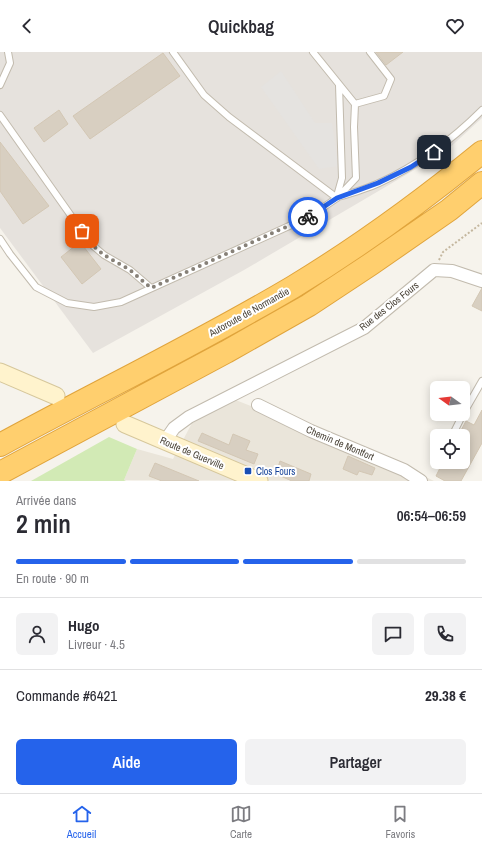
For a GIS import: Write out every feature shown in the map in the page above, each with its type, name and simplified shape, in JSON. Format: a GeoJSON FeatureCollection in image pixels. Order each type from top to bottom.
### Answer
{"type":"FeatureCollection","features":[{"type":"Feature","properties":{"kind":"highway","name":"Autoroute de Normandie"},"geometry":{"type":"LineString","coordinates":[[0,445],[221,328],[294,287],[360,244],[440,186],[482,152]]}},
{"type":"Feature","properties":{"kind":"highway"},"geometry":{"type":"LineString","coordinates":[[0,473],[226,352],[309,305],[449,210],[482,183]]}},
{"type":"Feature","properties":{"kind":"street"},"geometry":{"type":"LineString","coordinates":[[434,270],[452,271],[482,281]]}},
{"type":"Feature","properties":{"kind":"street","name":"Rue des Clos Fours"},"geometry":{"type":"LineString","coordinates":[[164,441],[174,428],[189,416],[364,328],[434,270]]}},
{"type":"Feature","properties":{"kind":"street"},"geometry":{"type":"LineString","coordinates":[[0,372],[56,396]]}},
{"type":"Feature","properties":{"kind":"street","name":"Chemin de Montfort"},"geometry":{"type":"LineString","coordinates":[[258,404],[311,431],[404,470],[421,481]]}},
{"type":"Feature","properties":{"kind":"street","name":"Route de Guerville"},"geometry":{"type":"LineString","coordinates":[[125,424],[259,481]]}},
{"type":"Feature","properties":{"kind":"lane"},"geometry":{"type":"LineString","coordinates":[[0,85],[10,63],[8,52]]}},
{"type":"Feature","properties":{"kind":"lane"},"geometry":{"type":"LineString","coordinates":[[173,52],[204,95],[228,117],[337,198]]}},
{"type":"Feature","properties":{"kind":"lane"},"geometry":{"type":"LineString","coordinates":[[0,239],[36,287],[67,302],[94,307],[121,302],[309,217],[337,198],[356,178],[354,127],[355,104],[313,52]]}},
{"type":"Feature","properties":{"kind":"lane"},"geometry":{"type":"LineString","coordinates":[[355,104],[384,96],[391,79],[370,52]]}},
{"type":"Feature","properties":{"kind":"lane"},"geometry":{"type":"LineString","coordinates":[[337,198],[342,178],[339,85]]}},
{"type":"Feature","properties":{"kind":"lane"},"geometry":{"type":"LineString","coordinates":[[337,198],[378,183],[411,167],[434,152],[466,126],[482,110]]}},
{"type":"Feature","properties":{"kind":"lane"},"geometry":{"type":"LineString","coordinates":[[0,115],[91,244],[104,255],[130,270],[151,288]]}},
{"type":"Feature","properties":{"kind":"lane"},"geometry":{"type":"LineString","coordinates":[[470,402],[482,381]]}},
{"type":"Feature","properties":{"kind":"path"},"geometry":{"type":"LineString","coordinates":[[434,270],[444,252],[482,223]]}},
{"type":"Feature","properties":{"kind":"shaded area"},"geometry":{"type":"Polygon","coordinates":[[[0,52],[482,52],[482,118],[445,152],[244,270],[93,353],[0,228],[0,52]]]}},
{"type":"Feature","properties":{"kind":"shaded area"},"geometry":{"type":"Polygon","coordinates":[[[281,71],[315,123],[332,123],[338,166],[319,169],[261,87],[281,71]]]}},
{"type":"Feature","properties":{"kind":"shaded area"},"geometry":{"type":"Polygon","coordinates":[[[233,399],[412,470],[434,481],[124,480],[137,449],[173,459],[192,423],[233,399]]]}},
{"type":"Feature","properties":{"kind":"green space"},"geometry":{"type":"Polygon","coordinates":[[[109,437],[137,449],[124,480],[126,481],[31,481],[109,437]]]}},
{"type":"Feature","properties":{"kind":"building"},"geometry":{"type":"Polygon","coordinates":[[[376,52],[403,52],[386,65],[376,52]]]}},
{"type":"Feature","properties":{"kind":"building"},"geometry":{"type":"Polygon","coordinates":[[[163,53],[180,76],[90,139],[73,116],[163,53]]]}},
{"type":"Feature","properties":{"kind":"building"},"geometry":{"type":"Polygon","coordinates":[[[59,110],[68,124],[44,142],[34,128],[59,110]]]}},
{"type":"Feature","properties":{"kind":"building"},"geometry":{"type":"Polygon","coordinates":[[[0,142],[49,206],[23,224],[0,191],[0,142]]]}},
{"type":"Feature","properties":{"kind":"building"},"geometry":{"type":"Polygon","coordinates":[[[80,242],[101,269],[82,284],[61,257],[80,242]]]}},
{"type":"Feature","properties":{"kind":"building"},"geometry":{"type":"Polygon","coordinates":[[[482,288],[482,311],[472,306],[482,288]]]}},
{"type":"Feature","properties":{"kind":"building"},"geometry":{"type":"Polygon","coordinates":[[[482,410],[482,443],[470,465],[470,429],[462,429],[466,421],[474,425],[482,410]]]}},
{"type":"Feature","properties":{"kind":"building"},"geometry":{"type":"Polygon","coordinates":[[[202,433],[229,445],[233,434],[250,441],[246,450],[258,454],[254,464],[198,441],[202,433]]]}},
{"type":"Feature","properties":{"kind":"building"},"geometry":{"type":"Polygon","coordinates":[[[348,456],[375,468],[372,475],[359,471],[357,475],[343,469],[348,456]]]}},
{"type":"Feature","properties":{"kind":"building"},"geometry":{"type":"Polygon","coordinates":[[[280,461],[311,474],[309,481],[292,481],[276,474],[280,461]]]}},
{"type":"Feature","properties":{"kind":"building"},"geometry":{"type":"Polygon","coordinates":[[[155,463],[199,481],[162,481],[149,476],[155,463]]]}},
{"type":"Feature","properties":{"kind":"building"},"geometry":{"type":"Polygon","coordinates":[[[440,469],[468,469],[461,481],[445,481],[436,476],[440,469]]]}},
{"type":"Feature","properties":{"kind":"way so far"},"geometry":{"type":"LineString","coordinates":[[82,231],[91,244],[104,255],[130,270],[151,288],[308,217]]}},
{"type":"Feature","properties":{"kind":"place","name":"Clos Fours"},"geometry":{"type":"Point","coordinates":[248,471]}},
{"type":"Feature","properties":{"kind":"route"},"geometry":{"type":"LineString","coordinates":[[308,217],[337,198],[378,183],[411,167],[434,152]]}}]}
